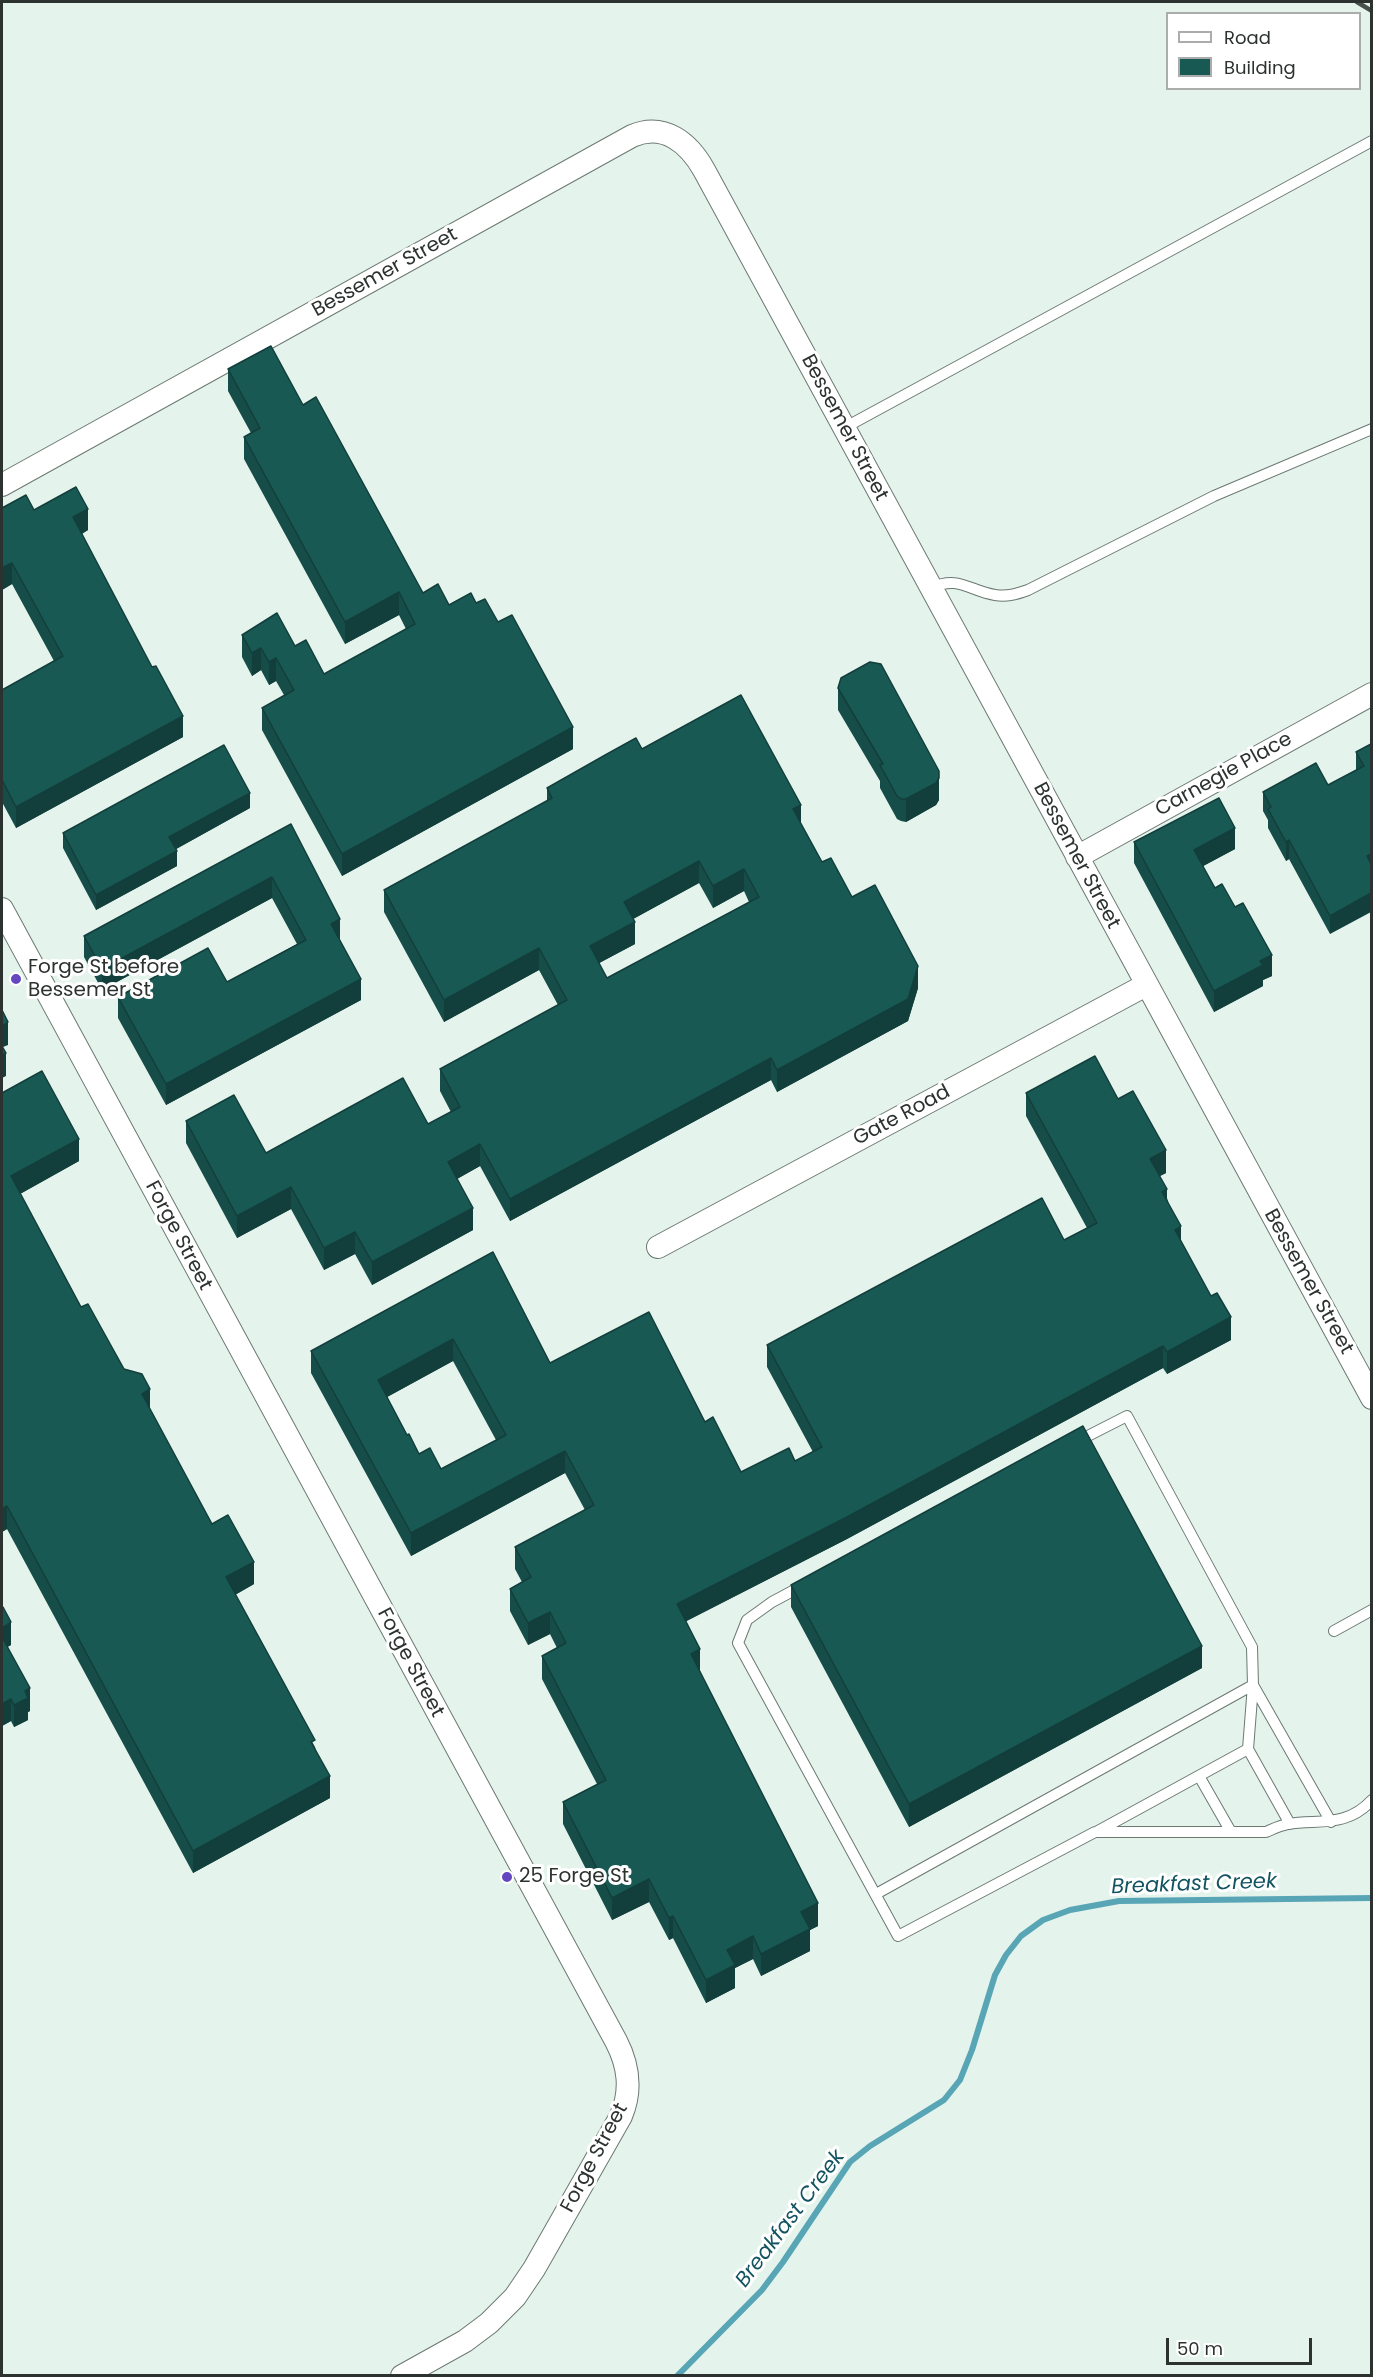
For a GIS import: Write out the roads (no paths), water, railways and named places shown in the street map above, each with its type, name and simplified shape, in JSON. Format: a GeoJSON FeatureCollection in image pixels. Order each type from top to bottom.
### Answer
{"type":"FeatureCollection","features":[{"type":"Feature","properties":{"kind":"street","name":"Bessemer Street"},"geometry":{"type":"LineString","coordinates":[[2,485],[632,136],[649,131],[662,132],[680,140],[699,160],[1371,1398]]}},
{"type":"Feature","properties":{"kind":"street","name":"Carnegie Place"},"geometry":{"type":"LineString","coordinates":[[1077,856],[1371,694]]}},
{"type":"Feature","properties":{"kind":"street","name":"Forge Street"},"geometry":{"type":"LineString","coordinates":[[2,909],[616,2041],[627,2067],[628,2091],[621,2116],[524,2286],[498,2316],[482,2329],[402,2376]]}},
{"type":"Feature","properties":{"kind":"street","name":"Gate Road"},"geometry":{"type":"LineString","coordinates":[[658,1247],[1146,985]]}},
{"type":"Feature","properties":{"kind":"lane"},"geometry":{"type":"LineString","coordinates":[[844,428],[1371,141]]}},
{"type":"Feature","properties":{"kind":"lane"},"geometry":{"type":"LineString","coordinates":[[931,588],[956,583],[998,596],[1008,596],[1028,590],[1214,496],[1371,429]]}},
{"type":"Feature","properties":{"kind":"lane"},"geometry":{"type":"LineString","coordinates":[[1065,1449],[1127,1416],[1252,1647],[1253,1685],[1248,1749],[1290,1824]]}},
{"type":"Feature","properties":{"kind":"lane"},"geometry":{"type":"LineString","coordinates":[[814,1580],[772,1602],[747,1620],[738,1642],[898,1936],[1248,1749]]}},
{"type":"Feature","properties":{"kind":"lane"},"geometry":{"type":"LineString","coordinates":[[1334,1631],[1371,1610]]}},
{"type":"Feature","properties":{"kind":"lane"},"geometry":{"type":"LineString","coordinates":[[1253,1685],[1331,1822]]}},
{"type":"Feature","properties":{"kind":"lane"},"geometry":{"type":"LineString","coordinates":[[876,1894],[1253,1685]]}},
{"type":"Feature","properties":{"kind":"lane"},"geometry":{"type":"LineString","coordinates":[[1199,1776],[1231,1832]]}},
{"type":"Feature","properties":{"kind":"lane"},"geometry":{"type":"LineString","coordinates":[[1095,1832],[1266,1832],[1290,1824],[1331,1822],[1349,1816],[1371,1800]]}},
{"type":"Feature","properties":{"kind":"waterway","name":"Breakfast Creek"},"geometry":{"type":"LineString","coordinates":[[677,2376],[762,2290],[850,2162],[870,2146],[944,2100],[960,2080],[972,2050],[995,1975],[1006,1955],[1021,1936],[1043,1920],[1070,1910],[1119,1901],[1372,1898]]}},
{"type":"Feature","properties":{"kind":"railway"},"geometry":{"type":"LineString","coordinates":[[1357,2],[1372,11]]}},
{"type":"Feature","properties":{"kind":"place","name":"Forge St before Bessemer St"},"geometry":{"type":"Point","coordinates":[16,979]}},
{"type":"Feature","properties":{"kind":"place","name":"25 Forge St"},"geometry":{"type":"Point","coordinates":[507,1877]}}]}
